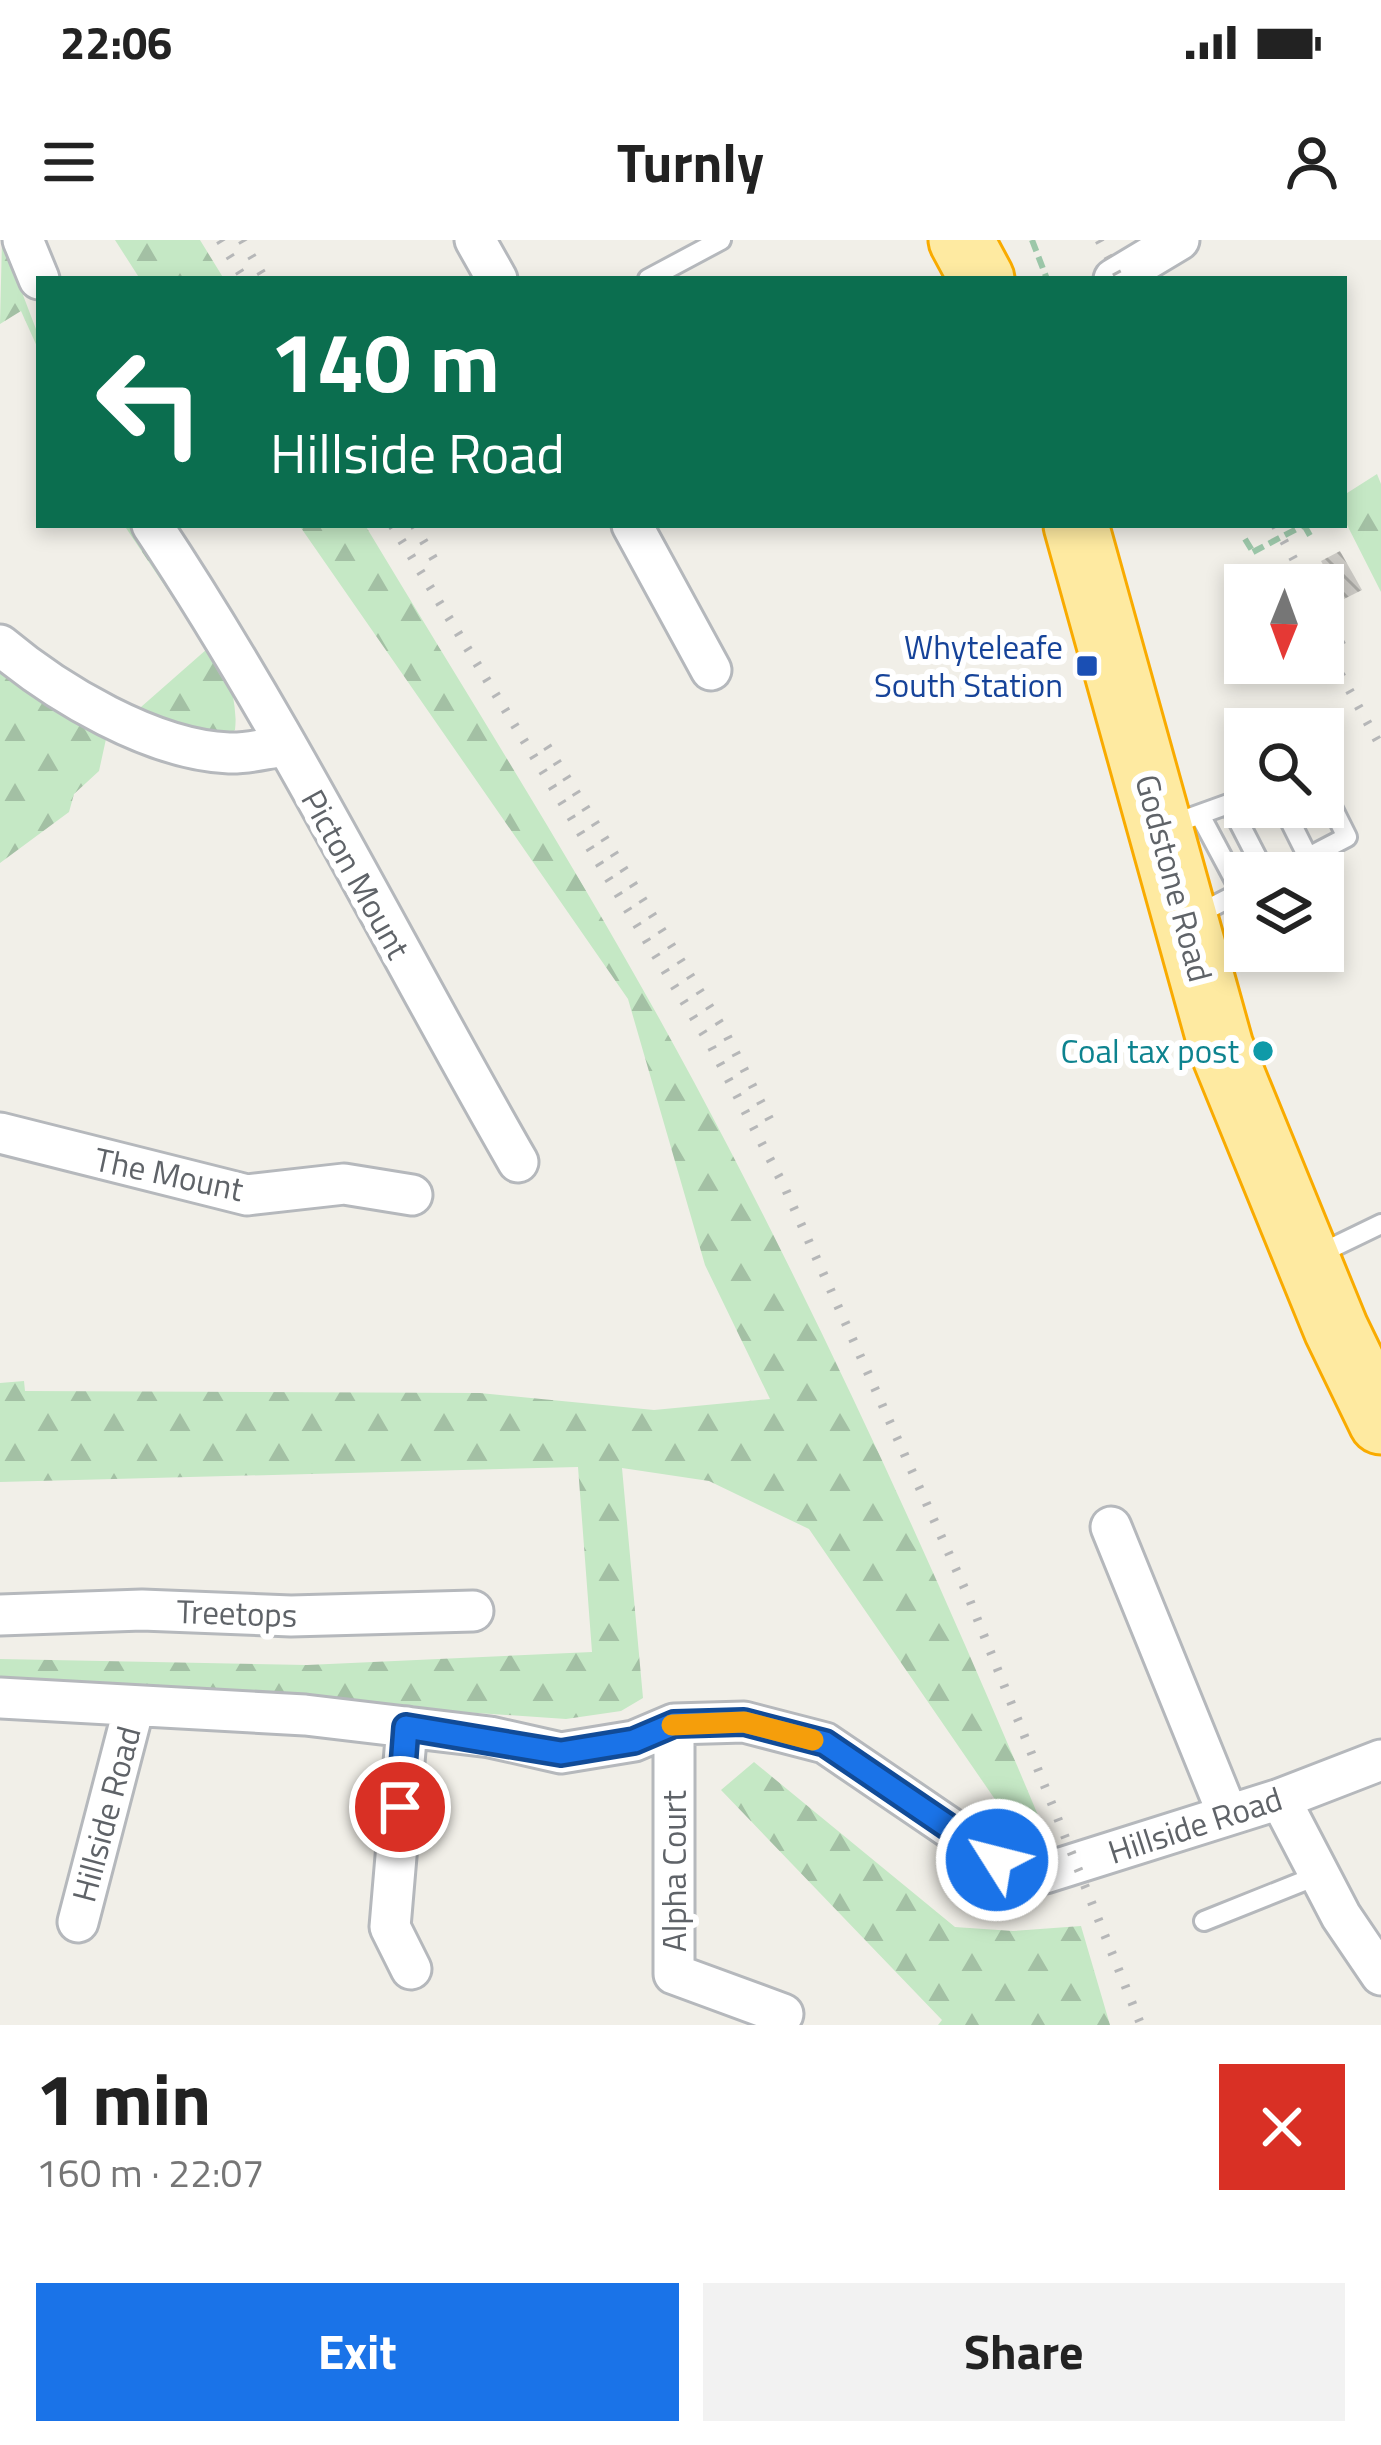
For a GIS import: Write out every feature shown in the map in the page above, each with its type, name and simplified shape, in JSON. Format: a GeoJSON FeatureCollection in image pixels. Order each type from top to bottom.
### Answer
{"type":"FeatureCollection","features":[{"type":"Feature","properties":{"kind":"highway"},"geometry":{"type":"LineString","coordinates":[[961,240],[980,276]]}},
{"type":"Feature","properties":{"kind":"highway"},"geometry":{"type":"LineString","coordinates":[[997,240],[1006,276]]}},
{"type":"Feature","properties":{"kind":"highway","name":"Godstone Road"},"geometry":{"type":"LineString","coordinates":[[1077,528],[1180,823],[1186,920],[1221,1047],[1381,1422]]}},
{"type":"Feature","properties":{"kind":"street"},"geometry":{"type":"LineString","coordinates":[[23,240],[39,276]]}},
{"type":"Feature","properties":{"kind":"street"},"geometry":{"type":"LineString","coordinates":[[475,240],[495,276]]}},
{"type":"Feature","properties":{"kind":"street"},"geometry":{"type":"LineString","coordinates":[[1119,276],[1179,240]]}},
{"type":"Feature","properties":{"kind":"street","name":"Picton Mount"},"geometry":{"type":"LineString","coordinates":[[154,528],[247,671],[518,1162]]}},
{"type":"Feature","properties":{"kind":"street"},"geometry":{"type":"LineString","coordinates":[[634,528],[711,670]]}},
{"type":"Feature","properties":{"kind":"street"},"geometry":{"type":"LineString","coordinates":[[0,645],[39,678],[128,727],[228,753],[285,746]]}},
{"type":"Feature","properties":{"kind":"street","name":"The Mount"},"geometry":{"type":"LineString","coordinates":[[0,1133],[248,1195],[344,1184],[412,1196]]}},
{"type":"Feature","properties":{"kind":"street"},"geometry":{"type":"LineString","coordinates":[[1111,1528],[1228,1815]]}},
{"type":"Feature","properties":{"kind":"street","name":"Treetops"},"geometry":{"type":"LineString","coordinates":[[0,1616],[142,1610],[291,1616],[473,1611]]}},
{"type":"Feature","properties":{"kind":"street","name":"Hillside Road"},"geometry":{"type":"LineString","coordinates":[[0,1698],[305,1715],[561,1753],[634,1741],[674,1724],[744,1722],[825,1743],[1017,1872],[1045,1873],[1280,1798],[1381,1760]]}},
{"type":"Feature","properties":{"kind":"street","name":"Hillside Road"},"geometry":{"type":"LineString","coordinates":[[78,1922],[134,1707]]}},
{"type":"Feature","properties":{"kind":"street","name":"Alpha Court"},"geometry":{"type":"LineString","coordinates":[[674,1724],[674,1974],[783,2014]]}},
{"type":"Feature","properties":{"kind":"street"},"geometry":{"type":"LineString","coordinates":[[406,1727],[390,1927],[412,1969]]}},
{"type":"Feature","properties":{"kind":"street"},"geometry":{"type":"LineString","coordinates":[[1280,1798],[1318,1875],[1381,1975]]}},
{"type":"Feature","properties":{"kind":"lane"},"geometry":{"type":"LineString","coordinates":[[654,276],[722,240]]}},
{"type":"Feature","properties":{"kind":"lane"},"geometry":{"type":"LineString","coordinates":[[1224,807],[1180,823],[1224,870]]}},
{"type":"Feature","properties":{"kind":"lane"},"geometry":{"type":"LineString","coordinates":[[1318,852],[1347,837],[1343,828]]}},
{"type":"Feature","properties":{"kind":"lane"},"geometry":{"type":"LineString","coordinates":[[1186,920],[1224,901]]}},
{"type":"Feature","properties":{"kind":"lane"},"geometry":{"type":"LineString","coordinates":[[1308,1260],[1381,1224]]}},
{"type":"Feature","properties":{"kind":"lane"},"geometry":{"type":"LineString","coordinates":[[1204,1921],[1318,1875]]}},
{"type":"Feature","properties":{"kind":"path"},"geometry":{"type":"LineString","coordinates":[[1031,240],[1046,276]]}},
{"type":"Feature","properties":{"kind":"path"},"geometry":{"type":"LineString","coordinates":[[1245,538],[1253,552],[1298,528]]}},
{"type":"Feature","properties":{"kind":"path"},"geometry":{"type":"LineString","coordinates":[[1306,528],[1312,539]]}},
{"type":"Feature","properties":{"kind":"green space"},"geometry":{"type":"Polygon","coordinates":[[[2,240],[36,329],[36,344],[21,311],[0,324],[2,240]]]}},
{"type":"Feature","properties":{"kind":"green space"},"geometry":{"type":"Polygon","coordinates":[[[115,240],[200,240],[222,276],[138,276],[115,240]]]}},
{"type":"Feature","properties":{"kind":"green space"},"geometry":{"type":"Polygon","coordinates":[[[1377,474],[1381,484],[1381,592],[1347,525],[1347,493],[1377,474]]]}},
{"type":"Feature","properties":{"kind":"green space"},"geometry":{"type":"Polygon","coordinates":[[[126,528],[135,528],[216,650],[228,677],[235,730],[229,734],[189,729],[131,708],[141,707],[207,649],[126,528]]]}},
{"type":"Feature","properties":{"kind":"green space"},"geometry":{"type":"Polygon","coordinates":[[[301,528],[367,528],[615,941],[694,1082],[834,1359],[922,1547],[1045,1832],[1014,1827],[809,1529],[709,1481],[622,1468],[643,1698],[621,1711],[566,1719],[0,1681],[0,1659],[307,1665],[592,1652],[578,1467],[0,1482],[0,1383],[24,1381],[25,1391],[480,1393],[654,1410],[770,1399],[705,1265],[628,999],[301,528]]]}},
{"type":"Feature","properties":{"kind":"green space"},"geometry":{"type":"Polygon","coordinates":[[[0,665],[101,730],[106,739],[99,771],[74,794],[69,812],[0,863],[0,665]]]}},
{"type":"Feature","properties":{"kind":"green space"},"geometry":{"type":"Polygon","coordinates":[[[754,1762],[955,1927],[1013,1931],[1081,1926],[1110,2025],[938,2025],[942,2020],[721,1790],[754,1762]]]}},
{"type":"Feature","properties":{"kind":"building"},"geometry":{"type":"Polygon","coordinates":[[[1340,551],[1362,590],[1344,599],[1344,564],[1321,561],[1340,551]]]}},
{"type":"Feature","properties":{"kind":"railway"},"geometry":{"type":"LineString","coordinates":[[220,240],[242,276]]}},
{"type":"Feature","properties":{"kind":"railway"},"geometry":{"type":"LineString","coordinates":[[242,240],[263,276]]}},
{"type":"Feature","properties":{"kind":"railway"},"geometry":{"type":"LineString","coordinates":[[1099,240],[1118,276]]}},
{"type":"Feature","properties":{"kind":"railway"},"geometry":{"type":"LineString","coordinates":[[394,528],[711,1046],[784,1186],[968,1596],[1141,2025]]}},
{"type":"Feature","properties":{"kind":"railway"},"geometry":{"type":"LineString","coordinates":[[416,528],[438,566]]}},
{"type":"Feature","properties":{"kind":"railway"},"geometry":{"type":"LineString","coordinates":[[1277,528],[1296,564]]}},
{"type":"Feature","properties":{"kind":"railway"},"geometry":{"type":"LineString","coordinates":[[1344,649],[1349,658]]}},
{"type":"Feature","properties":{"kind":"railway"},"geometry":{"type":"LineString","coordinates":[[1344,681],[1381,747]]}},
{"type":"Feature","properties":{"kind":"railway"},"geometry":{"type":"LineString","coordinates":[[547,746],[724,1030],[771,1122]]}},
{"type":"Feature","properties":{"kind":"slow traffic"},"geometry":{"type":"LineString","coordinates":[[672,1725],[744,1722],[813,1740]]}},
{"type":"Feature","properties":{"kind":"place","name":"Whyteleafe South Station"},"geometry":{"type":"Point","coordinates":[1087,666]}},
{"type":"Feature","properties":{"kind":"place","name":"Coal tax post"},"geometry":{"type":"Point","coordinates":[1263,1051]}},
{"type":"Feature","properties":{"kind":"route"},"geometry":{"type":"LineString","coordinates":[[400,1807],[406,1727],[490,1737],[561,1753],[634,1741],[674,1724],[744,1722],[825,1743],[997,1860]]}}]}
